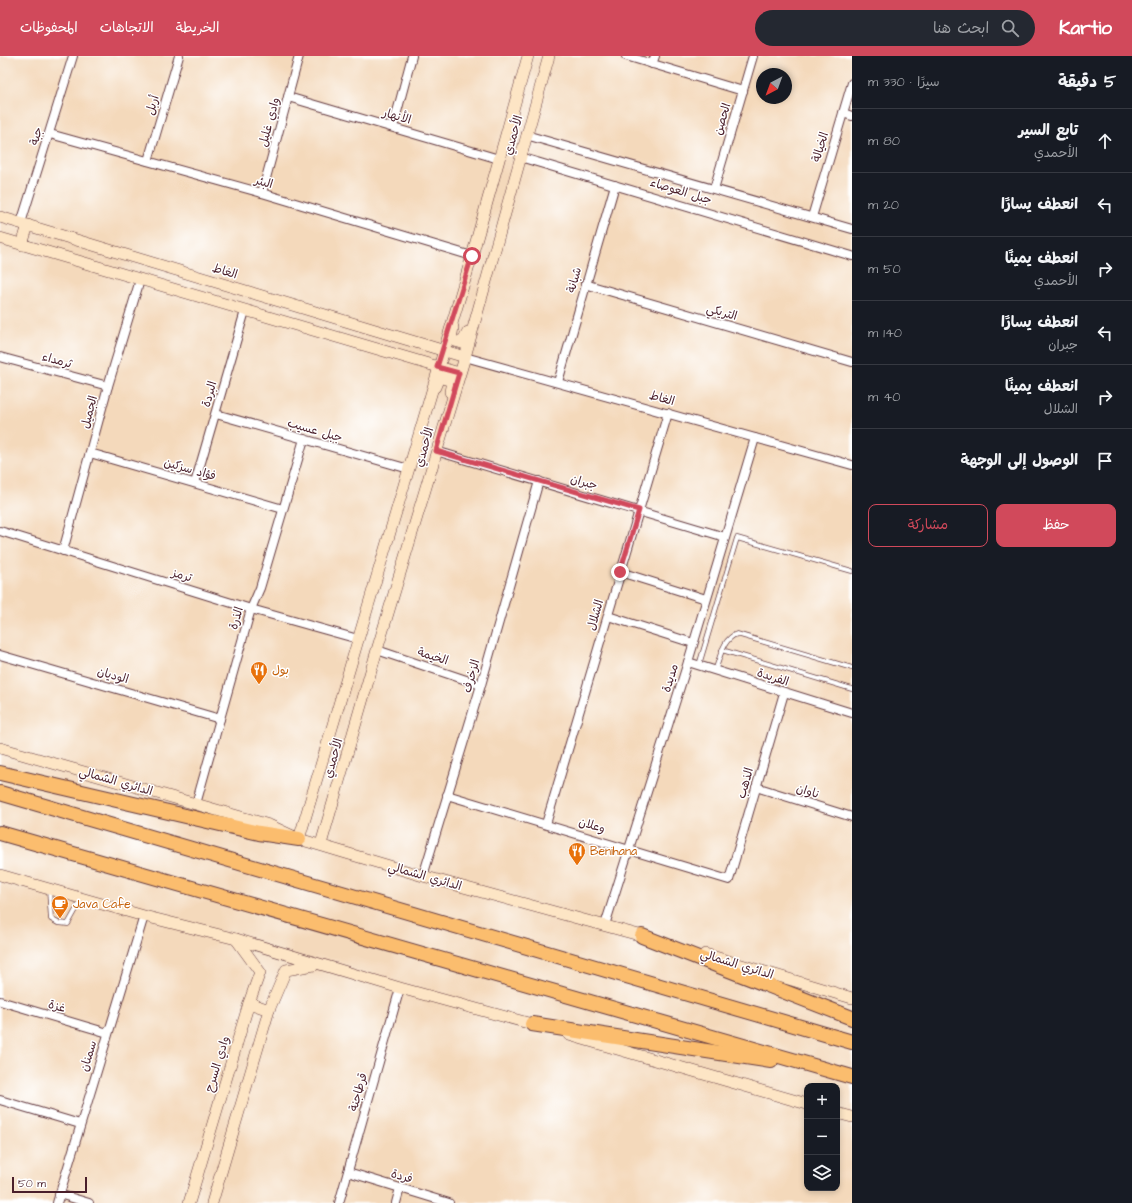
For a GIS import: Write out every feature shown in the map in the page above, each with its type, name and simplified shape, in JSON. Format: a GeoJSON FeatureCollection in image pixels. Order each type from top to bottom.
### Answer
{"type":"FeatureCollection","features":[{"type":"Feature","properties":{"kind":"highway"},"geometry":{"type":"LineString","coordinates":[[0,774],[259,833],[299,839]]}},
{"type":"Feature","properties":{"kind":"highway"},"geometry":{"type":"LineString","coordinates":[[0,793],[852,1042]]}},
{"type":"Feature","properties":{"kind":"highway"},"geometry":{"type":"LineString","coordinates":[[0,833],[852,1076]]}},
{"type":"Feature","properties":{"kind":"highway"},"geometry":{"type":"LineString","coordinates":[[642,936],[852,1018]]}},
{"type":"Feature","properties":{"kind":"highway"},"geometry":{"type":"LineString","coordinates":[[532,1024],[830,1070]]}},
{"type":"Feature","properties":{"kind":"street","name":"جبة"},"geometry":{"type":"LineString","coordinates":[[24,224],[73,56]]}},
{"type":"Feature","properties":{"kind":"street","name":"أربل"},"geometry":{"type":"LineString","coordinates":[[148,161],[179,56]]}},
{"type":"Feature","properties":{"kind":"street","name":"وادي غليل"},"geometry":{"type":"LineString","coordinates":[[262,194],[299,56]]}},
{"type":"Feature","properties":{"kind":"street"},"geometry":{"type":"LineString","coordinates":[[393,127],[412,56]]}},
{"type":"Feature","properties":{"kind":"street","name":"الأحمدي"},"geometry":{"type":"LineString","coordinates":[[299,839],[409,469],[442,350],[472,256],[528,56]]}},
{"type":"Feature","properties":{"kind":"street","name":"الأحمدي"},"geometry":{"type":"LineString","coordinates":[[321,844],[448,408],[465,357],[549,56]]}},
{"type":"Feature","properties":{"kind":"street"},"geometry":{"type":"LineString","coordinates":[[626,56],[654,60],[743,91]]}},
{"type":"Feature","properties":{"kind":"street","name":"الحصن"},"geometry":{"type":"LineString","coordinates":[[714,189],[753,56]]}},
{"type":"Feature","properties":{"kind":"street","name":"الخيالة"},"geometry":{"type":"LineString","coordinates":[[812,218],[852,83]]}},
{"type":"Feature","properties":{"kind":"street","name":"الأنهار"},"geometry":{"type":"LineString","coordinates":[[288,97],[500,156]]}},
{"type":"Feature","properties":{"kind":"street"},"geometry":{"type":"LineString","coordinates":[[843,113],[852,116]]}},
{"type":"Feature","properties":{"kind":"street","name":"جبل العوصاء"},"geometry":{"type":"LineString","coordinates":[[508,130],[852,229]]}},
{"type":"Feature","properties":{"kind":"street","name":"البئر"},"geometry":{"type":"LineString","coordinates":[[50,134],[148,161],[472,256]]}},
{"type":"Feature","properties":{"kind":"street","name":"جبل العوصاء"},"geometry":{"type":"LineString","coordinates":[[500,156],[520,157],[852,256]]}},
{"type":"Feature","properties":{"kind":"street","name":"شبانة"},"geometry":{"type":"LineString","coordinates":[[558,382],[585,284],[615,185]]}},
{"type":"Feature","properties":{"kind":"street","name":"الغاط"},"geometry":{"type":"LineString","coordinates":[[0,217],[465,357],[852,465]]}},
{"type":"Feature","properties":{"kind":"street"},"geometry":{"type":"LineString","coordinates":[[22,245],[24,224]]}},
{"type":"Feature","properties":{"kind":"street"},"geometry":{"type":"LineString","coordinates":[[0,238],[459,373]]}},
{"type":"Feature","properties":{"kind":"street","name":"الجميل"},"geometry":{"type":"LineString","coordinates":[[64,550],[108,386],[140,280]]}},
{"type":"Feature","properties":{"kind":"street","name":"التريكي"},"geometry":{"type":"LineString","coordinates":[[585,284],[852,362]]}},
{"type":"Feature","properties":{"kind":"street","name":"البردة"},"geometry":{"type":"LineString","coordinates":[[196,483],[244,311]]}},
{"type":"Feature","properties":{"kind":"street"},"geometry":{"type":"LineString","coordinates":[[454,311],[451,340],[462,343],[476,317]]}},
{"type":"Feature","properties":{"kind":"street","name":"ثرمداء"},"geometry":{"type":"LineString","coordinates":[[0,357],[108,386]]}},
{"type":"Feature","properties":{"kind":"street"},"geometry":{"type":"LineString","coordinates":[[429,400],[439,377],[452,381],[448,408]]}},
{"type":"Feature","properties":{"kind":"street","name":"الشلال"},"geometry":{"type":"LineString","coordinates":[[546,824],[668,413]]}},
{"type":"Feature","properties":{"kind":"street","name":"جبل عسيب"},"geometry":{"type":"LineString","coordinates":[[216,414],[409,469]]}},
{"type":"Feature","properties":{"kind":"street","name":"مديدة"},"geometry":{"type":"LineString","coordinates":[[605,925],[688,662],[755,438]]}},
{"type":"Feature","properties":{"kind":"street","name":"الذرة"},"geometry":{"type":"LineString","coordinates":[[196,804],[250,609],[260,588],[282,509],[304,439]]}},
{"type":"Feature","properties":{"kind":"street","name":"جبران"},"geometry":{"type":"LineString","coordinates":[[436,451],[639,510],[725,537]]}},
{"type":"Feature","properties":{"kind":"street","name":"فؤاد سزكين"},"geometry":{"type":"LineString","coordinates":[[90,453],[282,509]]}},
{"type":"Feature","properties":{"kind":"street","name":"الزخرف"},"geometry":{"type":"LineString","coordinates":[[422,876],[481,684],[539,481]]}},
{"type":"Feature","properties":{"kind":"street","name":"ترمز"},"geometry":{"type":"LineString","coordinates":[[0,531],[250,609],[358,639]]}},
{"type":"Feature","properties":{"kind":"street"},"geometry":{"type":"LineString","coordinates":[[620,572],[706,599]]}},
{"type":"Feature","properties":{"kind":"street"},"geometry":{"type":"LineString","coordinates":[[608,616],[693,643]]}},
{"type":"Feature","properties":{"kind":"street","name":"الخيمة"},"geometry":{"type":"LineString","coordinates":[[377,650],[481,684]]}},
{"type":"Feature","properties":{"kind":"street","name":"الوديان"},"geometry":{"type":"LineString","coordinates":[[0,655],[220,719]]}},
{"type":"Feature","properties":{"kind":"street","name":"الفريدة"},"geometry":{"type":"LineString","coordinates":[[688,662],[852,713]]}},
{"type":"Feature","properties":{"kind":"street","name":"الذهب"},"geometry":{"type":"LineString","coordinates":[[730,880],[784,693]]}},
{"type":"Feature","properties":{"kind":"street","name":"الدائري الشمالي"},"geometry":{"type":"LineString","coordinates":[[0,748],[269,825],[299,839],[321,844],[422,876],[605,925],[852,998]]}},
{"type":"Feature","properties":{"kind":"street","name":"ناوان"},"geometry":{"type":"LineString","coordinates":[[756,788],[852,817]]}},
{"type":"Feature","properties":{"kind":"street","name":"وعلان"},"geometry":{"type":"LineString","coordinates":[[447,795],[730,880]]}},
{"type":"Feature","properties":{"kind":"street"},"geometry":{"type":"LineString","coordinates":[[0,875],[144,916],[236,939],[400,988],[532,1024],[804,1103]]}},
{"type":"Feature","properties":{"kind":"street","name":"سمنان"},"geometry":{"type":"LineString","coordinates":[[57,1203],[144,916]]}},
{"type":"Feature","properties":{"kind":"street","name":"وادي السرح"},"geometry":{"type":"LineString","coordinates":[[189,1203],[249,1003],[260,972],[236,939]]}},
{"type":"Feature","properties":{"kind":"street"},"geometry":{"type":"LineString","coordinates":[[212,1203],[269,1010],[286,970],[317,964]]}},
{"type":"Feature","properties":{"kind":"street","name":"قرطاجنة"},"geometry":{"type":"LineString","coordinates":[[339,1203],[400,988]]}},
{"type":"Feature","properties":{"kind":"street","name":"غزة"},"geometry":{"type":"LineString","coordinates":[[0,1001],[108,1033]]}},
{"type":"Feature","properties":{"kind":"street"},"geometry":{"type":"LineString","coordinates":[[249,1003],[269,1010]]}},
{"type":"Feature","properties":{"kind":"street"},"geometry":{"type":"LineString","coordinates":[[0,1100],[80,1124]]}},
{"type":"Feature","properties":{"kind":"street"},"geometry":{"type":"LineString","coordinates":[[840,1114],[852,1117]]}},
{"type":"Feature","properties":{"kind":"street","name":"فردة"},"geometry":{"type":"LineString","coordinates":[[348,1172],[449,1203]]}},
{"type":"Feature","properties":{"kind":"street"},"geometry":{"type":"LineString","coordinates":[[396,1203],[400,1188]]}},
{"type":"Feature","properties":{"kind":"street"},"geometry":{"type":"LineString","coordinates":[[59,1194],[89,1203]]}},
{"type":"Feature","properties":{"kind":"lane"},"geometry":{"type":"LineString","coordinates":[[699,666],[737,538],[852,571]]}},
{"type":"Feature","properties":{"kind":"lane"},"geometry":{"type":"LineString","coordinates":[[715,671],[722,650],[732,636],[737,634],[852,668]]}},
{"type":"Feature","properties":{"kind":"lane"},"geometry":{"type":"LineString","coordinates":[[722,650],[852,689]]}},
{"type":"Feature","properties":{"kind":"lane"},"geometry":{"type":"LineString","coordinates":[[49,889],[51,919],[58,923],[68,924],[82,898]]}},
{"type":"Feature","properties":{"kind":"place","name":"بول"},"geometry":{"type":"Point","coordinates":[259,685]}},
{"type":"Feature","properties":{"kind":"place","name":"Benihana"},"geometry":{"type":"Point","coordinates":[577,866]}},
{"type":"Feature","properties":{"kind":"place","name":"Java Cafe"},"geometry":{"type":"Point","coordinates":[60,919]}},
{"type":"Feature","properties":{"kind":"route"},"geometry":{"type":"LineString","coordinates":[[472,256],[437,367],[459,373],[436,451],[639,510],[620,572]]}}]}
